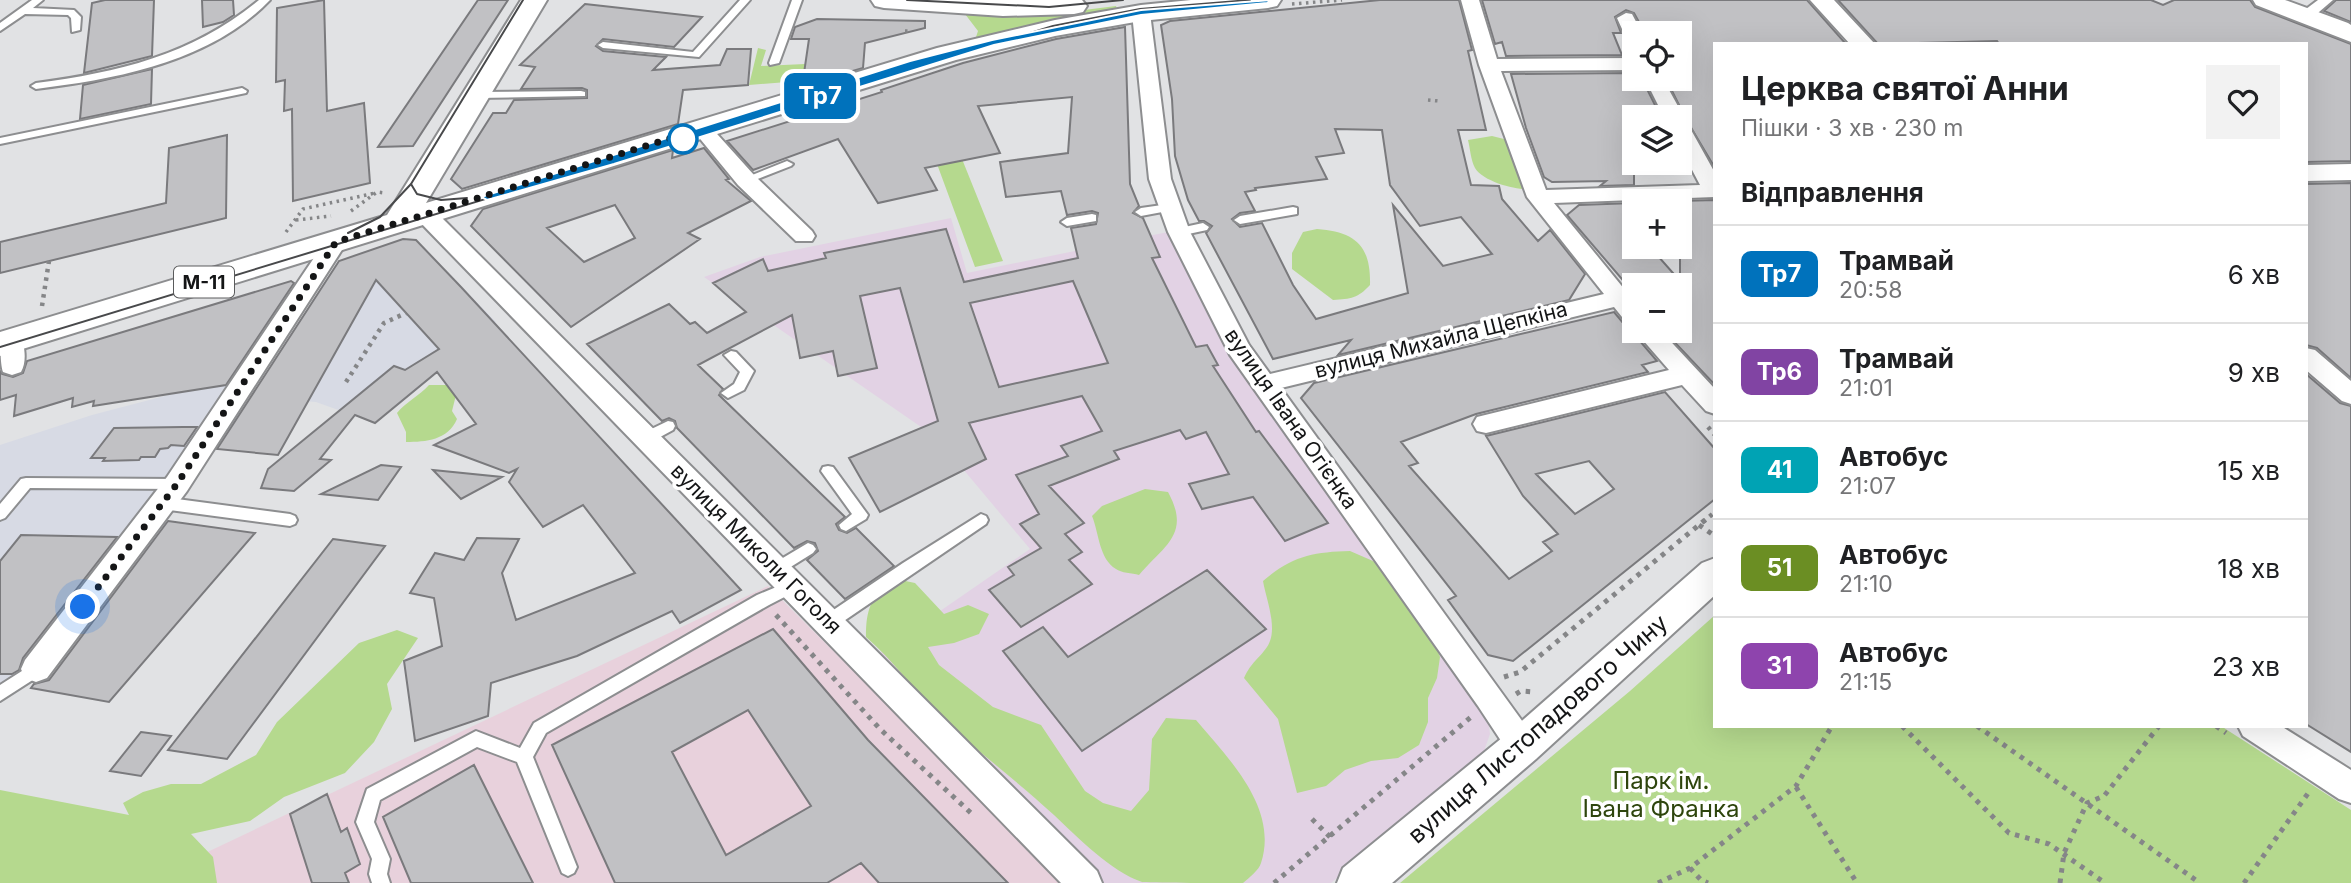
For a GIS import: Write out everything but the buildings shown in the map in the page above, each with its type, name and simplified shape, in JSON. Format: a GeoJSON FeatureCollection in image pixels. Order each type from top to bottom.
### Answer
{"type":"FeatureCollection","features":[{"type":"Feature","properties":{"kind":"main road"},"geometry":{"type":"LineString","coordinates":[[406,211],[534,0]]}},
{"type":"Feature","properties":{"kind":"main road","name":"М-11"},"geometry":{"type":"LineString","coordinates":[[884,0],[1049,9],[1140,3],[1268,0]]}},
{"type":"Feature","properties":{"kind":"main road","name":"М-11"},"geometry":{"type":"LineString","coordinates":[[7,350],[338,224],[406,211],[702,129],[947,54],[1055,28],[1140,3]]}},
{"type":"Feature","properties":{"kind":"main road"},"geometry":{"type":"LineString","coordinates":[[945,5],[957,18],[962,32],[947,54]]}},
{"type":"Feature","properties":{"kind":"street"},"geometry":{"type":"LineString","coordinates":[[1469,0],[1489,65],[1538,197],[1622,301]]}},
{"type":"Feature","properties":{"kind":"street"},"geometry":{"type":"LineString","coordinates":[[1821,0],[1861,42]]}},
{"type":"Feature","properties":{"kind":"street"},"geometry":{"type":"LineString","coordinates":[[2264,0],[2308,15],[2351,35]]}},
{"type":"Feature","properties":{"kind":"street"},"geometry":{"type":"LineString","coordinates":[[2308,15],[2326,0]]}},
{"type":"Feature","properties":{"kind":"street","name":"вулиця Івана Огієнка"},"geometry":{"type":"LineString","coordinates":[[1140,3],[1160,179],[1169,208],[1191,229],[1239,349],[1489,696],[1522,746]]}},
{"type":"Feature","properties":{"kind":"street"},"geometry":{"type":"LineString","coordinates":[[1489,65],[1622,64]]}},
{"type":"Feature","properties":{"kind":"street"},"geometry":{"type":"LineString","coordinates":[[702,129],[746,180],[804,236]]}},
{"type":"Feature","properties":{"kind":"street"},"geometry":{"type":"LineString","coordinates":[[1692,150],[1713,189]]}},
{"type":"Feature","properties":{"kind":"street"},"geometry":{"type":"LineString","coordinates":[[2308,173],[2351,172]]}},
{"type":"Feature","properties":{"kind":"street"},"geometry":{"type":"LineString","coordinates":[[1538,197],[1713,191]]}},
{"type":"Feature","properties":{"kind":"street","name":"вулиця Миколи Гоголя"},"geometry":{"type":"LineString","coordinates":[[406,211],[657,432],[785,578],[1085,883]]}},
{"type":"Feature","properties":{"kind":"street"},"geometry":{"type":"LineString","coordinates":[[36,669],[170,493],[338,224]]}},
{"type":"Feature","properties":{"kind":"street","name":"вулиця Михайла Щепкіна"},"geometry":{"type":"LineString","coordinates":[[1263,384],[1622,308]]}},
{"type":"Feature","properties":{"kind":"street"},"geometry":{"type":"LineString","coordinates":[[1658,343],[1713,403]]}},
{"type":"Feature","properties":{"kind":"street"},"geometry":{"type":"LineString","coordinates":[[2308,358],[2351,395]]}},
{"type":"Feature","properties":{"kind":"street"},"geometry":{"type":"LineString","coordinates":[[1486,424],[1686,375]]}},
{"type":"Feature","properties":{"kind":"street","name":"вулиця Листопадового Чину"},"geometry":{"type":"LineString","coordinates":[[1359,883],[1522,746],[1713,575]]}},
{"type":"Feature","properties":{"kind":"street"},"geometry":{"type":"LineString","coordinates":[[2257,728],[2351,788]]}},
{"type":"Feature","properties":{"kind":"lane"},"geometry":{"type":"LineString","coordinates":[[0,28],[38,0]]}},
{"type":"Feature","properties":{"kind":"lane"},"geometry":{"type":"LineString","coordinates":[[36,86],[97,77],[169,57],[233,26],[265,0]]}},
{"type":"Feature","properties":{"kind":"lane"},"geometry":{"type":"LineString","coordinates":[[603,45],[695,55],[745,0]]}},
{"type":"Feature","properties":{"kind":"lane"},"geometry":{"type":"LineString","coordinates":[[774,63],[797,0]]}},
{"type":"Feature","properties":{"kind":"lane"},"geometry":{"type":"LineString","coordinates":[[23,11],[71,12],[76,17],[75,30]]}},
{"type":"Feature","properties":{"kind":"lane"},"geometry":{"type":"LineString","coordinates":[[0,141],[242,91]]}},
{"type":"Feature","properties":{"kind":"lane"},"geometry":{"type":"LineString","coordinates":[[476,95],[581,94]]}},
{"type":"Feature","properties":{"kind":"lane"},"geometry":{"type":"LineString","coordinates":[[746,180],[787,164]]}},
{"type":"Feature","properties":{"kind":"lane"},"geometry":{"type":"LineString","coordinates":[[1141,212],[1169,208]]}},
{"type":"Feature","properties":{"kind":"lane"},"geometry":{"type":"LineString","coordinates":[[1240,220],[1293,211]]}},
{"type":"Feature","properties":{"kind":"lane"},"geometry":{"type":"LineString","coordinates":[[1067,222],[1092,218]]}},
{"type":"Feature","properties":{"kind":"lane"},"geometry":{"type":"LineString","coordinates":[[727,393],[739,387],[747,371],[731,355]]}},
{"type":"Feature","properties":{"kind":"lane"},"geometry":{"type":"LineString","coordinates":[[828,471],[861,515],[846,525]]}},
{"type":"Feature","properties":{"kind":"lane"},"geometry":{"type":"LineString","coordinates":[[0,514],[26,483],[170,493],[290,520]]}},
{"type":"Feature","properties":{"kind":"lane"},"geometry":{"type":"LineString","coordinates":[[829,622],[908,566],[981,520]]}},
{"type":"Feature","properties":{"kind":"lane"},"geometry":{"type":"LineString","coordinates":[[524,757],[540,727],[763,600],[808,549]]}},
{"type":"Feature","properties":{"kind":"lane"},"geometry":{"type":"LineString","coordinates":[[0,694],[36,669]]}},
{"type":"Feature","properties":{"kind":"lane"},"geometry":{"type":"LineString","coordinates":[[381,883],[378,874],[381,859],[365,822],[373,795],[476,739],[524,757],[568,867]]}},
{"type":"Feature","properties":{"kind":"path"},"geometry":{"type":"LineString","coordinates":[[905,31],[911,31]]}},
{"type":"Feature","properties":{"kind":"path"},"geometry":{"type":"LineString","coordinates":[[1429,100],[1439,101]]}},
{"type":"Feature","properties":{"kind":"path"},"geometry":{"type":"LineString","coordinates":[[296,220],[338,224],[377,192]]}},
{"type":"Feature","properties":{"kind":"path"},"geometry":{"type":"LineString","coordinates":[[283,236],[303,209],[377,192],[406,211]]}},
{"type":"Feature","properties":{"kind":"path"},"geometry":{"type":"LineString","coordinates":[[41,316],[49,261]]}},
{"type":"Feature","properties":{"kind":"path"},"geometry":{"type":"LineString","coordinates":[[346,382],[384,323],[406,313]]}},
{"type":"Feature","properties":{"kind":"path"},"geometry":{"type":"LineString","coordinates":[[1497,680],[1520,672],[1713,514]]}},
{"type":"Feature","properties":{"kind":"path"},"geometry":{"type":"LineString","coordinates":[[1699,525],[1713,535]]}},
{"type":"Feature","properties":{"kind":"path"},"geometry":{"type":"LineString","coordinates":[[763,600],[880,729],[978,820]]}},
{"type":"Feature","properties":{"kind":"path"},"geometry":{"type":"LineString","coordinates":[[1274,883],[1472,716]]}},
{"type":"Feature","properties":{"kind":"path"},"geometry":{"type":"LineString","coordinates":[[1658,883],[1690,868],[1796,786],[1831,728]]}},
{"type":"Feature","properties":{"kind":"path"},"geometry":{"type":"LineString","coordinates":[[1904,728],[2009,833],[2029,834],[2050,843],[2105,883]]}},
{"type":"Feature","properties":{"kind":"path"},"geometry":{"type":"LineString","coordinates":[[1980,728],[2200,883]]}},
{"type":"Feature","properties":{"kind":"path"},"geometry":{"type":"LineString","coordinates":[[2060,883],[2064,853],[2087,803],[2104,796],[2157,728]]}},
{"type":"Feature","properties":{"kind":"path"},"geometry":{"type":"LineString","coordinates":[[1796,786],[1854,882]]}},
{"type":"Feature","properties":{"kind":"path"},"geometry":{"type":"LineString","coordinates":[[2244,883],[2312,788]]}},
{"type":"Feature","properties":{"kind":"path"},"geometry":{"type":"LineString","coordinates":[[1312,819],[1330,837]]}},
{"type":"Feature","properties":{"kind":"path"},"geometry":{"type":"LineString","coordinates":[[1690,868],[1701,880],[1709,883]]}},
{"type":"Feature","properties":{"kind":"shaded area"},"geometry":{"type":"Polygon","coordinates":[[[951,218],[967,273],[1173,231],[1486,705],[1490,734],[1484,751],[1331,883],[1098,883],[872,658],[1030,549],[937,438],[704,277],[760,257],[951,218]]]}},
{"type":"Feature","properties":{"kind":"shaded area"},"geometry":{"type":"Polygon","coordinates":[[[403,239],[416,240],[496,322],[433,365],[429,378],[375,423],[316,402],[250,397],[339,261],[403,239]]]}},
{"type":"Feature","properties":{"kind":"shaded area"},"geometry":{"type":"Polygon","coordinates":[[[241,383],[33,668],[0,691],[0,445],[92,415],[180,392],[241,383]]]}},
{"type":"Feature","properties":{"kind":"shaded area"},"geometry":{"type":"Polygon","coordinates":[[[768,586],[1066,883],[142,883],[768,586]]]}},
{"type":"Feature","properties":{"kind":"green space"},"geometry":{"type":"Polygon","coordinates":[[[1116,6],[1117,9],[1054,19],[975,40],[978,31],[965,14],[1052,14],[1116,6]]]}},
{"type":"Feature","properties":{"kind":"green space"},"geometry":{"type":"Polygon","coordinates":[[[758,48],[766,50],[761,66],[805,64],[811,72],[822,71],[825,79],[749,85],[758,48]]]}},
{"type":"Feature","properties":{"kind":"green space"},"geometry":{"type":"Polygon","coordinates":[[[1492,136],[1512,141],[1526,189],[1498,183],[1484,177],[1475,168],[1468,140],[1492,136]]]}},
{"type":"Feature","properties":{"kind":"green space"},"geometry":{"type":"Polygon","coordinates":[[[962,159],[1003,261],[975,267],[937,164],[962,159]]]}},
{"type":"Feature","properties":{"kind":"green space"},"geometry":{"type":"Polygon","coordinates":[[[1317,229],[1351,237],[1364,250],[1370,271],[1370,285],[1362,293],[1333,300],[1292,269],[1292,253],[1303,232],[1317,229]]]}},
{"type":"Feature","properties":{"kind":"green space"},"geometry":{"type":"Polygon","coordinates":[[[429,385],[448,385],[457,391],[452,411],[457,419],[442,436],[406,442],[406,432],[397,413],[429,385]]]}},
{"type":"Feature","properties":{"kind":"green space"},"geometry":{"type":"Polygon","coordinates":[[[1145,489],[1168,492],[1177,518],[1176,529],[1166,547],[1139,575],[1110,565],[1092,516],[1102,506],[1145,489]]]}},
{"type":"Feature","properties":{"kind":"green space"},"geometry":{"type":"Polygon","coordinates":[[[1350,551],[1373,561],[1392,576],[1425,612],[1440,657],[1437,678],[1428,698],[1428,722],[1419,745],[1398,758],[1371,761],[1345,770],[1326,786],[1297,793],[1278,719],[1244,678],[1267,647],[1272,632],[1263,581],[1284,566],[1304,557],[1350,551]]]}},
{"type":"Feature","properties":{"kind":"green space"},"geometry":{"type":"Polygon","coordinates":[[[891,578],[915,583],[944,614],[968,605],[989,614],[979,634],[954,643],[928,647],[939,665],[993,707],[1041,725],[1085,791],[1103,803],[1131,811],[1149,790],[1152,739],[1166,718],[1196,720],[1235,767],[1257,804],[1265,843],[1261,863],[1254,874],[1243,883],[1142,882],[1095,853],[952,727],[866,637],[871,604],[891,578]]]}},
{"type":"Feature","properties":{"kind":"green space","name":"Парк ім. Івана Франка"},"geometry":{"type":"Polygon","coordinates":[[[1713,617],[1713,728],[2224,728],[2351,810],[2351,883],[1400,883],[1630,691],[1713,617]]]}},
{"type":"Feature","properties":{"kind":"green space"},"geometry":{"type":"Polygon","coordinates":[[[397,630],[418,638],[387,684],[392,709],[374,742],[345,773],[284,797],[250,821],[191,834],[213,857],[217,883],[0,883],[0,790],[129,815],[123,803],[143,792],[171,784],[201,784],[256,755],[277,722],[359,643],[397,630]]]}},
{"type":"Feature","properties":{"kind":"tram line"},"geometry":{"type":"LineString","coordinates":[[411,184],[523,0]]}},
{"type":"Feature","properties":{"kind":"tram line"},"geometry":{"type":"LineString","coordinates":[[907,0],[1049,7],[1123,0]]}},
{"type":"Feature","properties":{"kind":"tram line"},"geometry":{"type":"LineString","coordinates":[[0,347],[1053,26],[1140,9],[1250,0]]}},
{"type":"Feature","properties":{"kind":"tram line","name":"Тр7"},"geometry":{"type":"LineString","coordinates":[[970,48],[913,63],[487,197],[992,43],[1055,28],[1141,13],[1267,0]]}},
{"type":"Feature","properties":{"kind":"tram line"},"geometry":{"type":"LineString","coordinates":[[348,233],[380,217],[411,184]]}},
{"type":"Feature","properties":{"kind":"tram line"},"geometry":{"type":"LineString","coordinates":[[411,184],[417,194],[441,200],[467,198]]}},
{"type":"Feature","properties":{"kind":"route"},"geometry":{"type":"LineString","coordinates":[[83,607],[177,484],[323,266],[336,242],[678,136],[683,139]]}}]}
